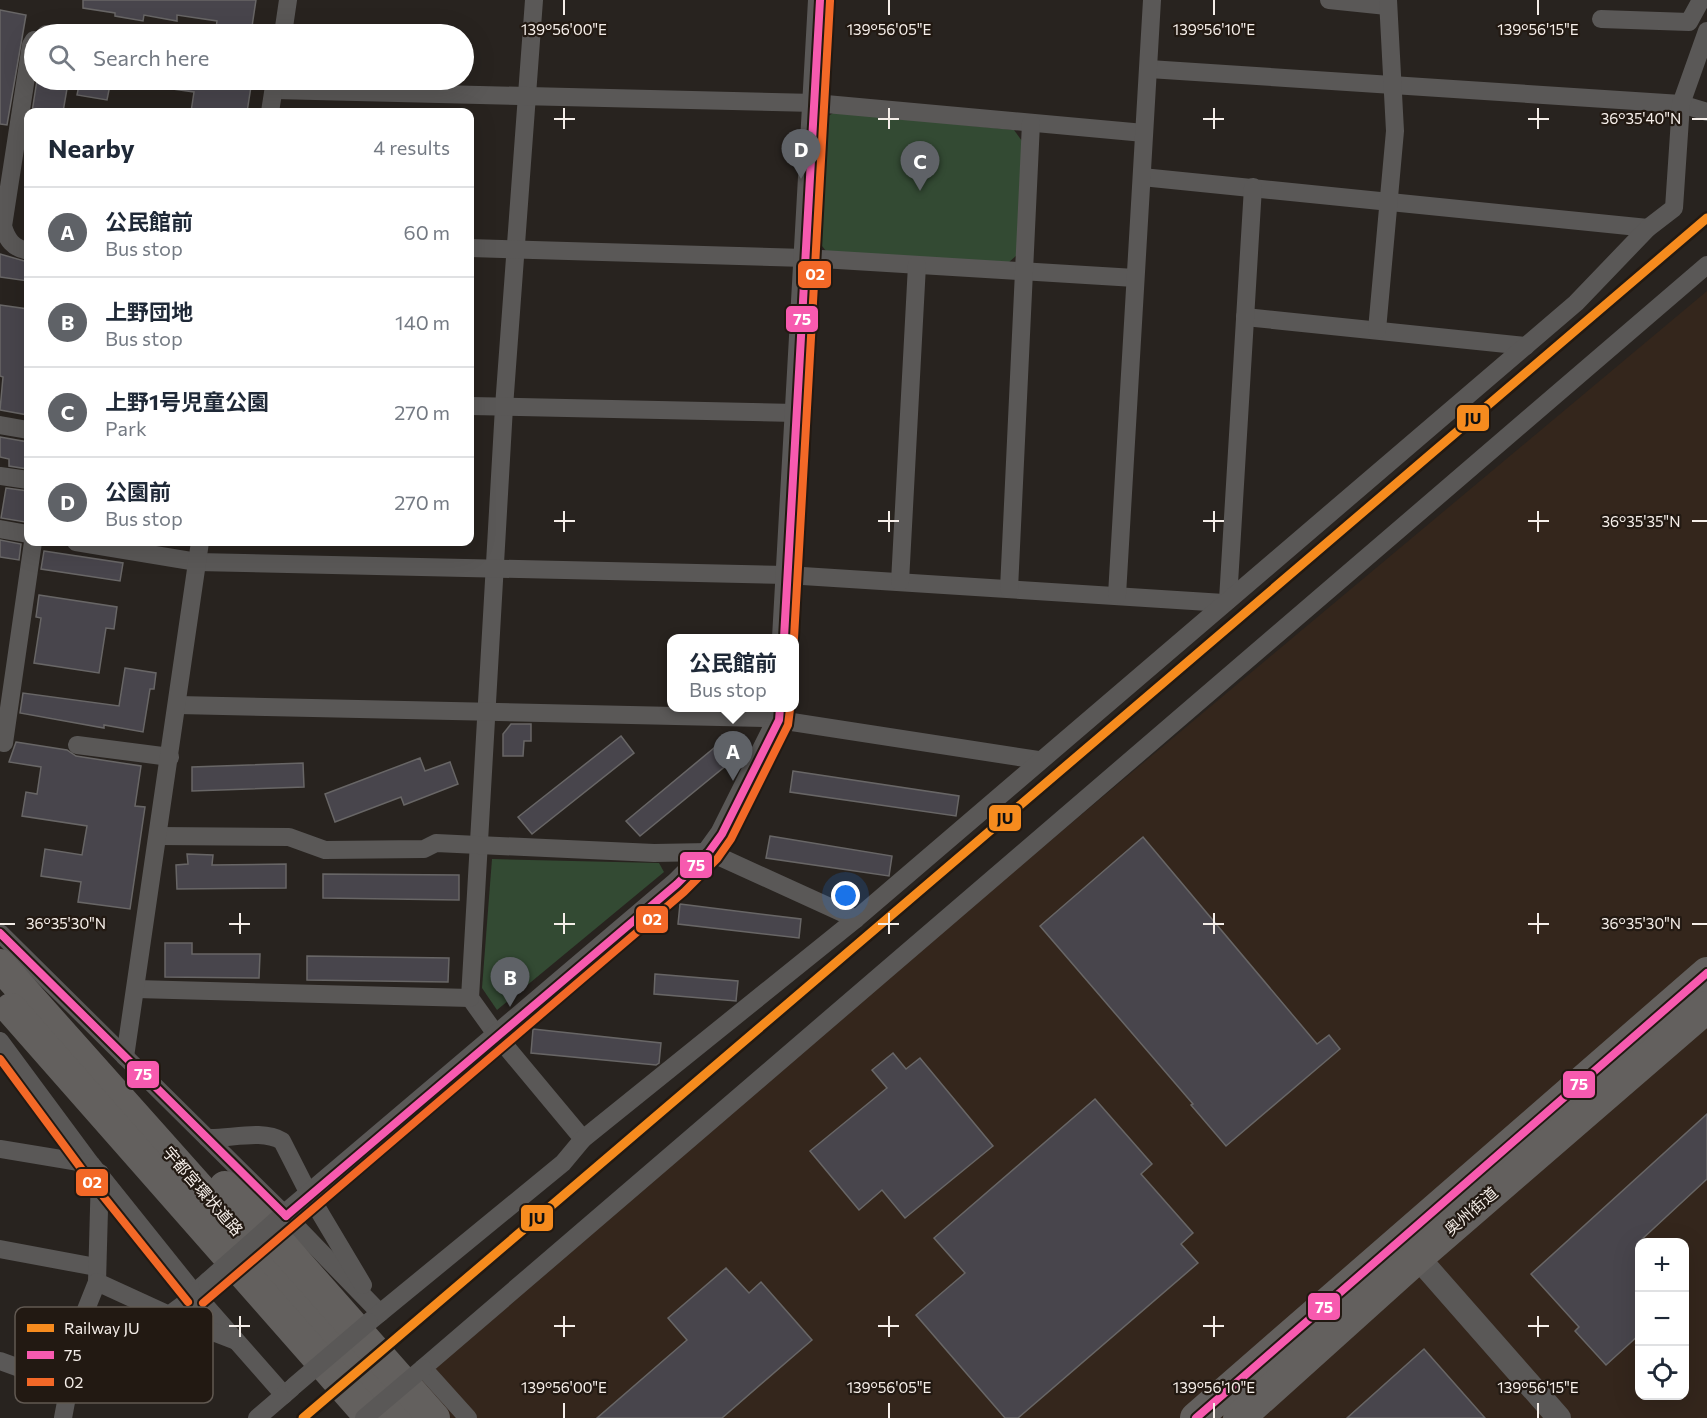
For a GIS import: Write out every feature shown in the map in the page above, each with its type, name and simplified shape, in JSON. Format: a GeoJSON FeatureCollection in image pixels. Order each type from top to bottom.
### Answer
{"type":"FeatureCollection","features":[{"type":"Feature","properties":{"kind":"highway","name":"宇都宮環状道路"},"geometry":{"type":"LineString","coordinates":[[0,965],[404,1418]]}},
{"type":"Feature","properties":{"kind":"highway","name":"奥州街道"},"geometry":{"type":"LineString","coordinates":[[1239,1418],[1409,1247],[1707,973]]}},
{"type":"Feature","properties":{"kind":"highway","name":"宇都宮環状道路"},"geometry":{"type":"LineString","coordinates":[[0,997],[371,1418]]}},
{"type":"Feature","properties":{"kind":"highway"},"geometry":{"type":"LineString","coordinates":[[0,1005],[60,1088],[350,1418]]}},
{"type":"Feature","properties":{"kind":"highway","name":"奥州街道"},"geometry":{"type":"LineString","coordinates":[[1196,1418],[1707,1007]]}},
{"type":"Feature","properties":{"kind":"highway"},"geometry":{"type":"LineString","coordinates":[[95,1069],[154,1120],[259,1220],[434,1418]]}},
{"type":"Feature","properties":{"kind":"street"},"geometry":{"type":"LineString","coordinates":[[284,24],[288,0]]}},
{"type":"Feature","properties":{"kind":"street"},"geometry":{"type":"LineString","coordinates":[[534,0],[504,407],[470,998],[498,1037],[583,1139]]}},
{"type":"Feature","properties":{"kind":"street"},"geometry":{"type":"LineString","coordinates":[[783,634],[820,0]]}},
{"type":"Feature","properties":{"kind":"street"},"geometry":{"type":"LineString","coordinates":[[1117,595],[1152,0]]}},
{"type":"Feature","properties":{"kind":"street"},"geometry":{"type":"LineString","coordinates":[[1329,0],[1388,3],[1395,131],[1377,330]]}},
{"type":"Feature","properties":{"kind":"street"},"geometry":{"type":"LineString","coordinates":[[1601,19],[1689,22],[1701,0]]}},
{"type":"Feature","properties":{"kind":"street"},"geometry":{"type":"LineString","coordinates":[[257,1418],[374,1317],[563,1163],[583,1139],[856,919],[1038,760],[1576,303],[1648,228],[1674,208],[1681,104],[1707,31]]}},
{"type":"Feature","properties":{"kind":"street"},"geometry":{"type":"LineString","coordinates":[[1149,69],[1681,104],[1707,112]]}},
{"type":"Feature","properties":{"kind":"street"},"geometry":{"type":"LineString","coordinates":[[24,90],[3,226],[8,241],[24,250]]}},
{"type":"Feature","properties":{"kind":"street"},"geometry":{"type":"LineString","coordinates":[[271,108],[273,90]]}},
{"type":"Feature","properties":{"kind":"street"},"geometry":{"type":"LineString","coordinates":[[400,90],[815,103],[1144,133]]}},
{"type":"Feature","properties":{"kind":"street"},"geometry":{"type":"LineString","coordinates":[[1010,589],[1031,123]]}},
{"type":"Feature","properties":{"kind":"street"},"geometry":{"type":"LineString","coordinates":[[1142,177],[1648,228]]}},
{"type":"Feature","properties":{"kind":"street"},"geometry":{"type":"LineString","coordinates":[[1228,600],[1254,187]]}},
{"type":"Feature","properties":{"kind":"street"},"geometry":{"type":"LineString","coordinates":[[474,248],[805,258],[1135,278]]}},
{"type":"Feature","properties":{"kind":"street"},"geometry":{"type":"LineString","coordinates":[[900,582],[917,265]]}},
{"type":"Feature","properties":{"kind":"street"},"geometry":{"type":"LineString","coordinates":[[364,1418],[1707,265]]}},
{"type":"Feature","properties":{"kind":"street"},"geometry":{"type":"LineString","coordinates":[[1245,316],[1526,346]]}},
{"type":"Feature","properties":{"kind":"street"},"geometry":{"type":"LineString","coordinates":[[474,406],[796,413]]}},
{"type":"Feature","properties":{"kind":"street"},"geometry":{"type":"LineString","coordinates":[[0,425],[24,429]]}},
{"type":"Feature","properties":{"kind":"street"},"geometry":{"type":"LineString","coordinates":[[0,476],[24,479]]}},
{"type":"Feature","properties":{"kind":"street"},"geometry":{"type":"LineString","coordinates":[[0,529],[24,533]]}},
{"type":"Feature","properties":{"kind":"street"},"geometry":{"type":"LineString","coordinates":[[0,742],[4,743],[32,546]]}},
{"type":"Feature","properties":{"kind":"street"},"geometry":{"type":"LineString","coordinates":[[100,546],[197,562],[787,575],[1224,603],[1228,600]]}},
{"type":"Feature","properties":{"kind":"street"},"geometry":{"type":"LineString","coordinates":[[125,1057],[199,546]]}},
{"type":"Feature","properties":{"kind":"street"},"geometry":{"type":"LineString","coordinates":[[177,705],[487,712],[779,714],[1038,760]]}},
{"type":"Feature","properties":{"kind":"street"},"geometry":{"type":"LineString","coordinates":[[179,1307],[677,884],[709,852],[722,834],[779,714]]}},
{"type":"Feature","properties":{"kind":"street"},"geometry":{"type":"LineString","coordinates":[[77,746],[170,757]]}},
{"type":"Feature","properties":{"kind":"street"},"geometry":{"type":"LineString","coordinates":[[158,836],[290,837],[325,850],[424,849],[436,843],[654,853],[709,852],[856,919]]}},
{"type":"Feature","properties":{"kind":"street"},"geometry":{"type":"LineString","coordinates":[[0,933],[207,1138],[374,1317]]}},
{"type":"Feature","properties":{"kind":"street"},"geometry":{"type":"LineString","coordinates":[[136,989],[470,998]]}},
{"type":"Feature","properties":{"kind":"street"},"geometry":{"type":"LineString","coordinates":[[0,1041],[96,1169],[203,1289],[236,1340],[289,1391]]}},
{"type":"Feature","properties":{"kind":"street"},"geometry":{"type":"LineString","coordinates":[[207,1138],[274,1136],[288,1150],[374,1317]]}},
{"type":"Feature","properties":{"kind":"street"},"geometry":{"type":"LineString","coordinates":[[0,1149],[96,1169]]}},
{"type":"Feature","properties":{"kind":"street"},"geometry":{"type":"LineString","coordinates":[[87,1307],[97,1274],[96,1169]]}},
{"type":"Feature","properties":{"kind":"street"},"geometry":{"type":"LineString","coordinates":[[1409,1247],[1559,1418]]}},
{"type":"Feature","properties":{"kind":"street"},"geometry":{"type":"LineString","coordinates":[[0,1249],[97,1274],[155,1307]]}},
{"type":"Feature","properties":{"kind":"street"},"geometry":{"type":"LineString","coordinates":[[213,1331],[236,1340]]}},
{"type":"Feature","properties":{"kind":"street"},"geometry":{"type":"LineString","coordinates":[[0,1361],[15,1366]]}},
{"type":"Feature","properties":{"kind":"street"},"geometry":{"type":"LineString","coordinates":[[423,1368],[468,1418]]}},
{"type":"Feature","properties":{"kind":"street"},"geometry":{"type":"LineString","coordinates":[[63,1418],[66,1403]]}},
{"type":"Feature","properties":{"kind":"shaded area"},"geometry":{"type":"Polygon","coordinates":[[[1707,291],[1707,1418],[361,1418],[1707,291]]]}},
{"type":"Feature","properties":{"kind":"green space"},"geometry":{"type":"Polygon","coordinates":[[[835,112],[1014,130],[1022,141],[1017,255],[1008,263],[826,251],[818,241],[823,119],[835,112]]]}},
{"type":"Feature","properties":{"kind":"green space"},"geometry":{"type":"Polygon","coordinates":[[[492,859],[659,863],[664,872],[497,1010],[482,988],[492,859]]]}},
{"type":"Feature","properties":{"kind":"building"},"geometry":{"type":"Polygon","coordinates":[[[83,0],[256,0],[252,24],[217,24],[217,21],[177,15],[177,21],[144,15],[143,21],[115,16],[115,13],[83,8],[83,0]]]}},
{"type":"Feature","properties":{"kind":"building"},"geometry":{"type":"Polygon","coordinates":[[[0,10],[26,15],[7,125],[0,124],[0,10]]]}},
{"type":"Feature","properties":{"kind":"building"},"geometry":{"type":"Polygon","coordinates":[[[35,90],[67,90],[64,108],[33,108],[35,90]]]}},
{"type":"Feature","properties":{"kind":"building"},"geometry":{"type":"Polygon","coordinates":[[[78,90],[109,90],[107,100],[77,95],[78,90]]]}},
{"type":"Feature","properties":{"kind":"building"},"geometry":{"type":"Polygon","coordinates":[[[180,90],[250,90],[248,108],[192,108],[194,92],[180,90]]]}},
{"type":"Feature","properties":{"kind":"building"},"geometry":{"type":"Polygon","coordinates":[[[0,254],[24,261],[24,280],[0,277],[0,254]]]}},
{"type":"Feature","properties":{"kind":"building"},"geometry":{"type":"Polygon","coordinates":[[[0,305],[24,308],[24,414],[0,410],[3,377],[0,376],[0,305]]]}},
{"type":"Feature","properties":{"kind":"building"},"geometry":{"type":"Polygon","coordinates":[[[0,437],[24,441],[24,468],[9,466],[9,459],[0,457],[0,437]]]}},
{"type":"Feature","properties":{"kind":"building"},"geometry":{"type":"Polygon","coordinates":[[[6,488],[24,490],[24,522],[1,518],[6,488]]]}},
{"type":"Feature","properties":{"kind":"building"},"geometry":{"type":"Polygon","coordinates":[[[0,540],[21,544],[19,560],[0,557],[0,540]]]}},
{"type":"Feature","properties":{"kind":"building"},"geometry":{"type":"Polygon","coordinates":[[[44,551],[123,563],[120,581],[41,569],[44,551]]]}},
{"type":"Feature","properties":{"kind":"building"},"geometry":{"type":"Polygon","coordinates":[[[39,595],[117,607],[114,629],[106,628],[99,673],[34,663],[41,618],[36,617],[39,595]]]}},
{"type":"Feature","properties":{"kind":"building"},"geometry":{"type":"Polygon","coordinates":[[[125,668],[156,673],[154,689],[150,689],[143,732],[104,725],[104,728],[20,713],[23,693],[119,706],[125,668]]]}},
{"type":"Feature","properties":{"kind":"building"},"geometry":{"type":"Polygon","coordinates":[[[511,724],[531,724],[531,741],[524,741],[523,756],[503,756],[503,734],[511,724]]]}},
{"type":"Feature","properties":{"kind":"building"},"geometry":{"type":"Polygon","coordinates":[[[621,736],[634,753],[532,834],[518,817],[621,736]]]}},
{"type":"Feature","properties":{"kind":"building"},"geometry":{"type":"Polygon","coordinates":[[[726,738],[739,755],[640,836],[626,821],[726,738]]]}},
{"type":"Feature","properties":{"kind":"building"},"geometry":{"type":"Polygon","coordinates":[[[16,742],[67,750],[76,756],[141,766],[135,806],[145,807],[130,909],[78,902],[81,882],[41,876],[45,849],[82,855],[87,826],[22,816],[26,792],[37,794],[41,767],[9,762],[16,742]]]}},
{"type":"Feature","properties":{"kind":"building"},"geometry":{"type":"Polygon","coordinates":[[[420,758],[425,771],[450,762],[458,784],[404,805],[401,797],[335,822],[325,794],[420,758]]]}},
{"type":"Feature","properties":{"kind":"building"},"geometry":{"type":"Polygon","coordinates":[[[303,763],[304,787],[192,791],[192,767],[303,763]]]}},
{"type":"Feature","properties":{"kind":"building"},"geometry":{"type":"Polygon","coordinates":[[[793,771],[959,796],[956,816],[790,792],[793,771]]]}},
{"type":"Feature","properties":{"kind":"building"},"geometry":{"type":"Polygon","coordinates":[[[770,836],[892,856],[889,876],[766,858],[770,836]]]}},
{"type":"Feature","properties":{"kind":"building"},"geometry":{"type":"Polygon","coordinates":[[[1143,837],[1317,1044],[1329,1035],[1340,1049],[1226,1146],[1191,1105],[1193,1104],[1040,926],[1143,837]]]}},
{"type":"Feature","properties":{"kind":"building"},"geometry":{"type":"Polygon","coordinates":[[[187,854],[213,855],[212,865],[286,864],[286,888],[177,889],[176,865],[188,864],[187,854]]]}},
{"type":"Feature","properties":{"kind":"building"},"geometry":{"type":"Polygon","coordinates":[[[323,874],[459,875],[459,900],[323,898],[323,874]]]}},
{"type":"Feature","properties":{"kind":"building"},"geometry":{"type":"Polygon","coordinates":[[[680,904],[801,919],[799,938],[678,924],[680,904]]]}},
{"type":"Feature","properties":{"kind":"building"},"geometry":{"type":"Polygon","coordinates":[[[165,943],[192,943],[192,954],[260,954],[259,978],[165,977],[165,943]]]}},
{"type":"Feature","properties":{"kind":"building"},"geometry":{"type":"Polygon","coordinates":[[[307,956],[449,958],[448,982],[307,980],[307,956]]]}},
{"type":"Feature","properties":{"kind":"building"},"geometry":{"type":"Polygon","coordinates":[[[655,974],[738,981],[736,1001],[654,994],[655,974]]]}},
{"type":"Feature","properties":{"kind":"building"},"geometry":{"type":"Polygon","coordinates":[[[533,1029],[661,1043],[659,1063],[656,1065],[531,1053],[533,1029]]]}},
{"type":"Feature","properties":{"kind":"building"},"geometry":{"type":"Polygon","coordinates":[[[893,1053],[906,1069],[920,1058],[993,1146],[905,1218],[882,1190],[859,1210],[810,1151],[887,1088],[872,1070],[893,1053]]]}},
{"type":"Feature","properties":{"kind":"building"},"geometry":{"type":"Polygon","coordinates":[[[1095,1099],[1152,1164],[1141,1174],[1193,1233],[1181,1244],[1198,1263],[1018,1418],[1005,1418],[916,1315],[965,1273],[934,1238],[1095,1099]]]}},
{"type":"Feature","properties":{"kind":"building"},"geometry":{"type":"Polygon","coordinates":[[[1707,1114],[1707,1179],[1643,1238],[1635,1238],[1635,1339],[1606,1365],[1575,1331],[1579,1327],[1531,1274],[1707,1114]]]}},
{"type":"Feature","properties":{"kind":"building"},"geometry":{"type":"Polygon","coordinates":[[[726,1268],[749,1293],[761,1282],[812,1340],[722,1418],[597,1418],[687,1340],[668,1318],[726,1268]]]}},
{"type":"Feature","properties":{"kind":"building"},"geometry":{"type":"Polygon","coordinates":[[[1424,1349],[1485,1418],[1347,1418],[1424,1349]]]}},
{"type":"Feature","properties":{"kind":"rail line","name":"JU"},"geometry":{"type":"LineString","coordinates":[[303,1418],[1707,218]]}},
{"type":"Feature","properties":{"kind":"transit line","name":"75"},"geometry":{"type":"LineString","coordinates":[[784,634],[820,0]]}},
{"type":"Feature","properties":{"kind":"transit line","name":"02"},"geometry":{"type":"LineString","coordinates":[[794,634],[830,1]]}},
{"type":"Feature","properties":{"kind":"transit line","name":"75"},"geometry":{"type":"LineString","coordinates":[[286,1216],[677,884],[709,852],[722,834],[779,720],[780,712]]}},
{"type":"Feature","properties":{"kind":"transit line","name":"02"},"geometry":{"type":"LineString","coordinates":[[203,1303],[684,892],[717,859],[731,839],[788,725],[790,712]]}},
{"type":"Feature","properties":{"kind":"transit line","name":"75"},"geometry":{"type":"LineString","coordinates":[[0,933],[286,1216]]}},
{"type":"Feature","properties":{"kind":"transit line","name":"75"},"geometry":{"type":"LineString","coordinates":[[1196,1418],[1707,973]]}},
{"type":"Feature","properties":{"kind":"transit line","name":"02"},"geometry":{"type":"LineString","coordinates":[[0,1059],[83,1171],[188,1302]]}},
{"type":"Feature","properties":{"kind":"place","name":"公園前"},"geometry":{"type":"Point","coordinates":[801,179]}},
{"type":"Feature","properties":{"kind":"place","name":"上野1号児童公園"},"geometry":{"type":"Point","coordinates":[920,191]}},
{"type":"Feature","properties":{"kind":"place","name":"公民館前"},"geometry":{"type":"Point","coordinates":[733,781]}},
{"type":"Feature","properties":{"kind":"place","name":"上野団地"},"geometry":{"type":"Point","coordinates":[510,1007]}}]}
